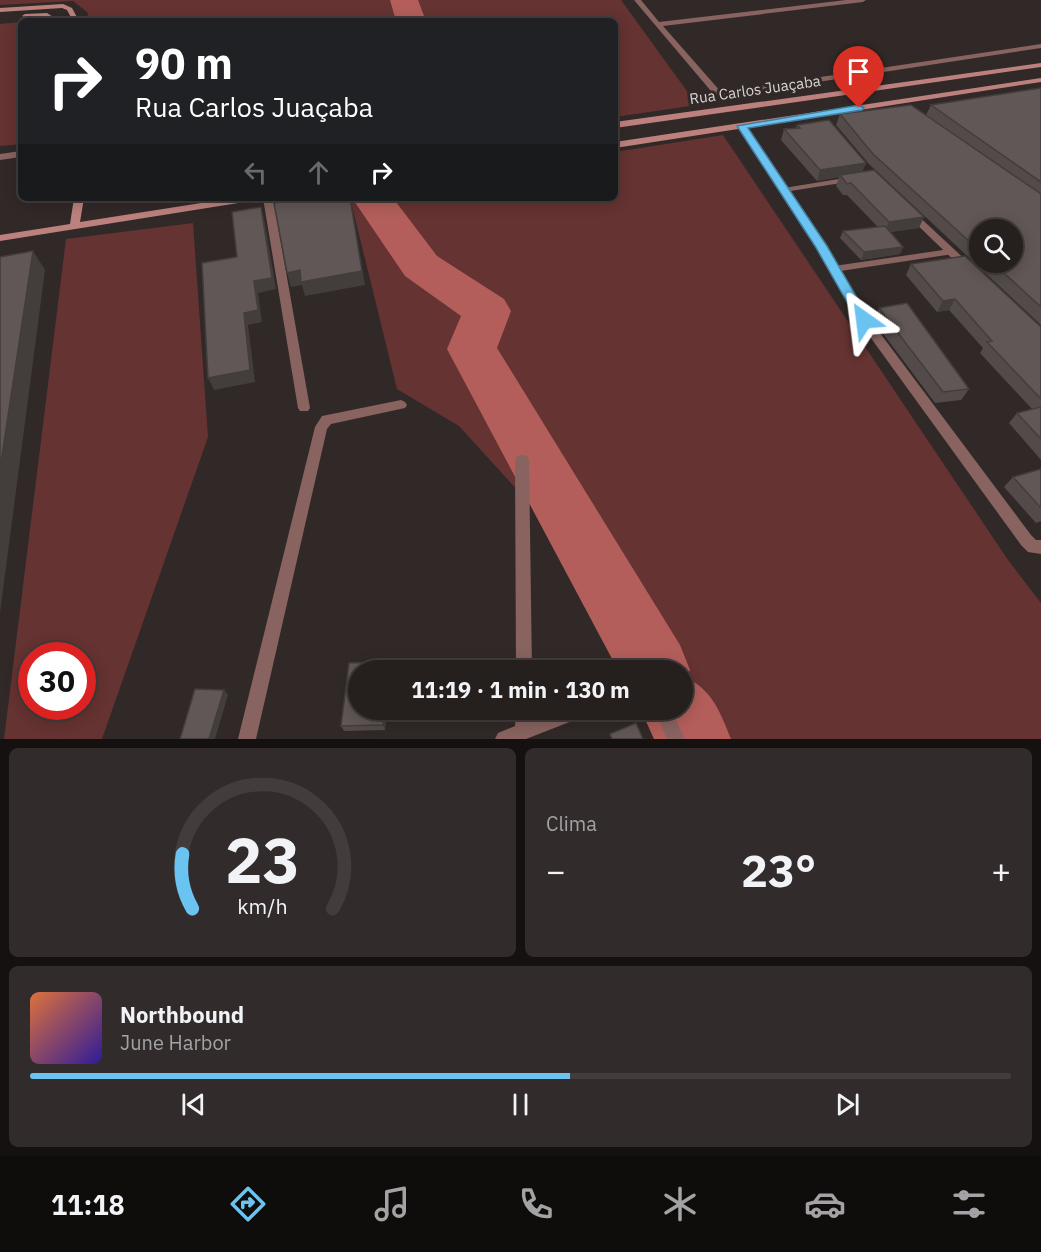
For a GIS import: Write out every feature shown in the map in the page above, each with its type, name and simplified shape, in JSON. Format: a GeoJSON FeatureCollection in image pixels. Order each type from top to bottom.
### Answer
{"type":"FeatureCollection","features":[{"type":"Feature","properties":{"kind":"street"},"geometry":{"type":"LineString","coordinates":[[637,0],[729,109]]}},
{"type":"Feature","properties":{"kind":"street"},"geometry":{"type":"LineString","coordinates":[[658,24],[863,0]]}},
{"type":"Feature","properties":{"kind":"street"},"geometry":{"type":"LineString","coordinates":[[0,10],[63,6],[70,9],[74,18]]}},
{"type":"Feature","properties":{"kind":"street"},"geometry":{"type":"LineString","coordinates":[[0,18],[44,15],[54,18]]}},
{"type":"Feature","properties":{"kind":"street"},"geometry":{"type":"LineString","coordinates":[[719,95],[1041,46]]}},
{"type":"Feature","properties":{"kind":"street","name":"Rua Carlos Juaçaba"},"geometry":{"type":"LineString","coordinates":[[618,125],[1041,65]]}},
{"type":"Feature","properties":{"kind":"street","name":"Rua Carlos Juaçaba"},"geometry":{"type":"LineString","coordinates":[[618,145],[1041,80]]}},
{"type":"Feature","properties":{"kind":"street"},"geometry":{"type":"LineString","coordinates":[[820,114],[827,123]]}},
{"type":"Feature","properties":{"kind":"street"},"geometry":{"type":"LineString","coordinates":[[742,126],[864,320],[1019,532],[1033,548],[1041,547]]}},
{"type":"Feature","properties":{"kind":"street"},"geometry":{"type":"LineString","coordinates":[[0,157],[18,154]]}},
{"type":"Feature","properties":{"kind":"street"},"geometry":{"type":"LineString","coordinates":[[75,225],[79,201]]}},
{"type":"Feature","properties":{"kind":"street"},"geometry":{"type":"LineString","coordinates":[[0,238],[231,201]]}},
{"type":"Feature","properties":{"kind":"street"},"geometry":{"type":"LineString","coordinates":[[269,201],[304,408]]}},
{"type":"Feature","properties":{"kind":"street"},"geometry":{"type":"LineString","coordinates":[[898,202],[975,274]]}},
{"type":"Feature","properties":{"kind":"street"},"geometry":{"type":"LineString","coordinates":[[247,739],[321,427],[327,420],[334,418],[401,405]]}},
{"type":"Feature","properties":{"kind":"street"},"geometry":{"type":"LineString","coordinates":[[522,460],[524,660]]}},
{"type":"Feature","properties":{"kind":"street"},"geometry":{"type":"LineString","coordinates":[[524,720],[524,731]]}},
{"type":"Feature","properties":{"kind":"street"},"geometry":{"type":"LineString","coordinates":[[504,739],[553,720]]}},
{"type":"Feature","properties":{"kind":"street"},"geometry":{"type":"LineString","coordinates":[[667,720],[676,739]]}},
{"type":"Feature","properties":{"kind":"lane"},"geometry":{"type":"LineString","coordinates":[[898,102],[912,112]]}},
{"type":"Feature","properties":{"kind":"lane"},"geometry":{"type":"LineString","coordinates":[[784,190],[861,178]]}},
{"type":"Feature","properties":{"kind":"lane"},"geometry":{"type":"LineString","coordinates":[[834,269],[950,252]]}},
{"type":"Feature","properties":{"kind":"shaded area"},"geometry":{"type":"Polygon","coordinates":[[[0,0],[621,0],[697,105],[618,117],[618,18],[89,18],[87,12],[73,1],[0,5],[0,0]]]}},
{"type":"Feature","properties":{"kind":"shaded area"},"geometry":{"type":"Polygon","coordinates":[[[18,22],[18,144],[0,146],[0,24],[18,22]]]}},
{"type":"Feature","properties":{"kind":"shaded area"},"geometry":{"type":"Polygon","coordinates":[[[723,135],[1008,560],[1041,603],[1041,739],[654,739],[645,720],[693,720],[693,660],[618,660],[562,539],[459,426],[397,389],[351,201],[618,201],[618,152],[723,135]]]}},
{"type":"Feature","properties":{"kind":"shaded area"},"geometry":{"type":"Polygon","coordinates":[[[193,223],[208,437],[102,739],[4,739],[66,239],[193,223]]]}},
{"type":"Feature","properties":{"kind":"building"},"geometry":{"type":"Polygon","coordinates":[[[1041,88],[1041,182],[931,105],[1041,88]]]}},
{"type":"Feature","properties":{"kind":"building"},"geometry":{"type":"Polygon","coordinates":[[[911,105],[1041,194],[1041,307],[1004,273],[1023,273],[1023,219],[969,219],[969,241],[873,154],[840,114],[911,105]]]}},
{"type":"Feature","properties":{"kind":"building"},"geometry":{"type":"Polygon","coordinates":[[[829,120],[866,163],[820,170],[784,129],[800,128],[797,125],[829,120]]]}},
{"type":"Feature","properties":{"kind":"building"},"geometry":{"type":"Polygon","coordinates":[[[874,170],[924,217],[889,222],[851,183],[847,184],[840,175],[874,170]]]}},
{"type":"Feature","properties":{"kind":"building"},"geometry":{"type":"Polygon","coordinates":[[[350,201],[362,271],[301,282],[300,270],[287,273],[274,203],[350,201]]]}},
{"type":"Feature","properties":{"kind":"building"},"geometry":{"type":"Polygon","coordinates":[[[261,207],[272,278],[254,281],[258,310],[244,313],[250,370],[208,378],[202,263],[237,257],[232,212],[261,207]]]}},
{"type":"Feature","properties":{"kind":"building"},"geometry":{"type":"Polygon","coordinates":[[[885,226],[903,247],[864,252],[843,231],[885,226]]]}},
{"type":"Feature","properties":{"kind":"building"},"geometry":{"type":"Polygon","coordinates":[[[33,251],[0,469],[0,257],[33,251]]]}},
{"type":"Feature","properties":{"kind":"building"},"geometry":{"type":"Polygon","coordinates":[[[965,256],[969,260],[969,273],[983,273],[1041,327],[1041,399],[987,342],[992,341],[955,299],[943,301],[911,264],[965,256]]]}},
{"type":"Feature","properties":{"kind":"building"},"geometry":{"type":"Polygon","coordinates":[[[907,303],[969,389],[943,392],[879,308],[907,303]]]}},
{"type":"Feature","properties":{"kind":"building"},"geometry":{"type":"Polygon","coordinates":[[[1041,407],[1041,439],[1017,413],[1041,407]]]}},
{"type":"Feature","properties":{"kind":"building"},"geometry":{"type":"Polygon","coordinates":[[[1041,469],[1041,508],[1013,477],[1041,469]]]}},
{"type":"Feature","properties":{"kind":"building"},"geometry":{"type":"Polygon","coordinates":[[[348,671],[348,720],[383,720],[383,725],[341,726],[348,671]]]}},
{"type":"Feature","properties":{"kind":"building"},"geometry":{"type":"Polygon","coordinates":[[[195,689],[224,690],[209,739],[180,739],[195,689]]]}},
{"type":"Feature","properties":{"kind":"building"},"geometry":{"type":"Polygon","coordinates":[[[636,723],[643,739],[612,739],[610,734],[636,723]]]}},
{"type":"Feature","properties":{"kind":"waterway"},"geometry":{"type":"LineString","coordinates":[[404,0],[410,18]]}},
{"type":"Feature","properties":{"kind":"waterway"},"geometry":{"type":"LineString","coordinates":[[374,201],[421,266],[487,311],[472,349],[649,660]]}},
{"type":"Feature","properties":{"kind":"waterway"},"geometry":{"type":"LineString","coordinates":[[683,720],[694,739]]}},
{"type":"Feature","properties":{"kind":"route"},"geometry":{"type":"LineString","coordinates":[[859,108],[742,126],[821,246],[864,320]]}}]}
